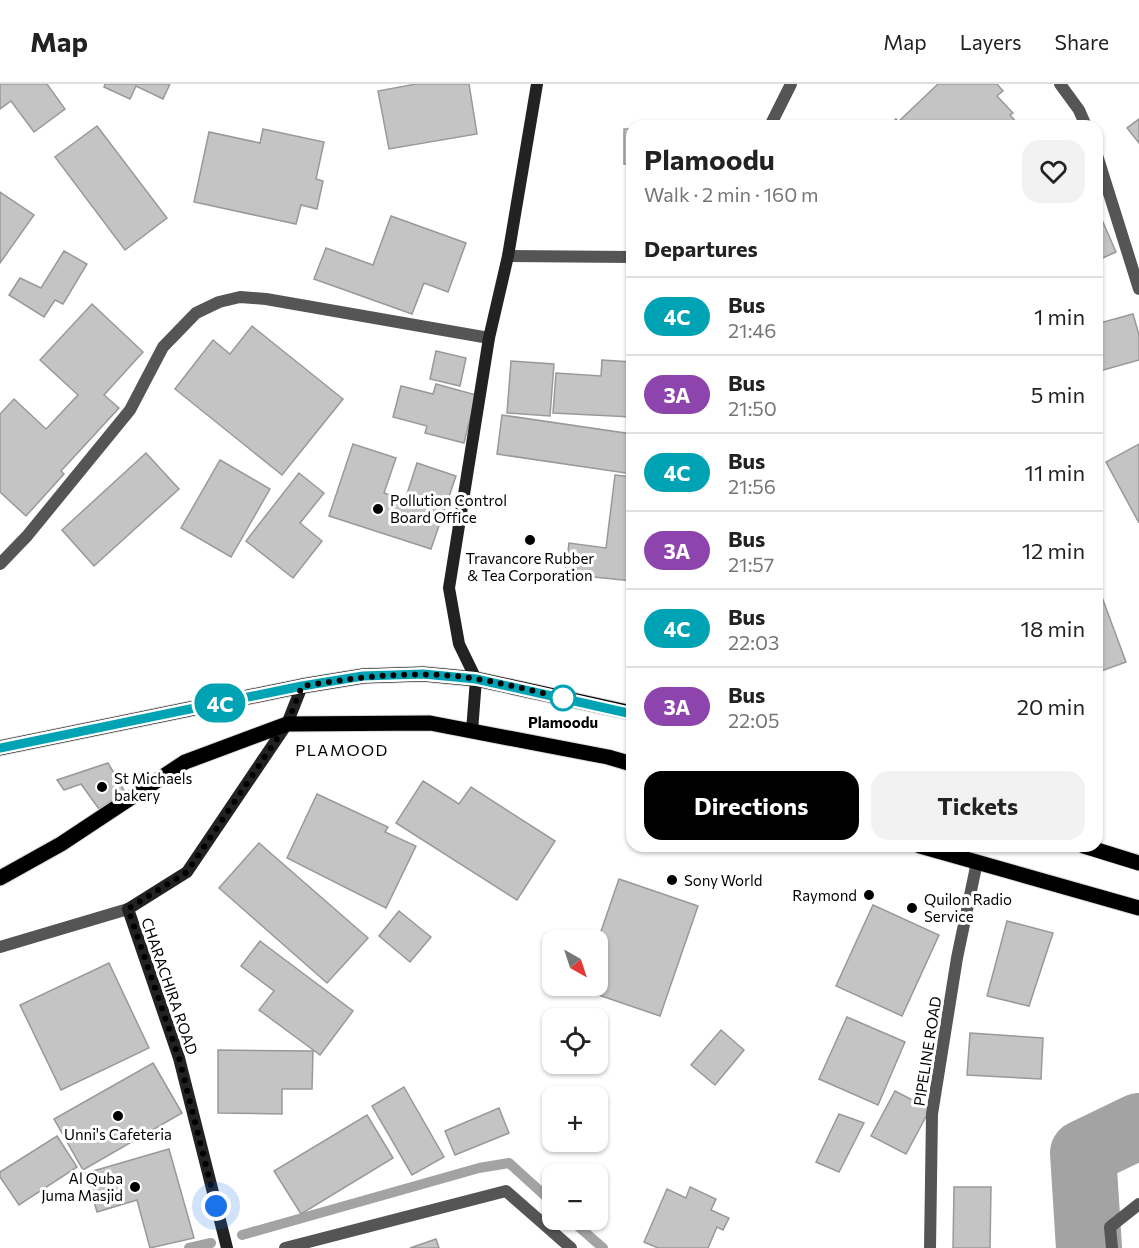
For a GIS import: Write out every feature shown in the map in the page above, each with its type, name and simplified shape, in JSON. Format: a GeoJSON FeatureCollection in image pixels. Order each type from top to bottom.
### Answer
{"type":"FeatureCollection","features":[{"type":"Feature","properties":{"kind":"main road"},"geometry":{"type":"LineString","coordinates":[[0,748],[302,686],[363,676],[423,674],[476,679],[626,712]]}},
{"type":"Feature","properties":{"kind":"main road"},"geometry":{"type":"LineString","coordinates":[[0,878],[62,844],[185,762],[287,724],[430,723],[626,762]]}},
{"type":"Feature","properties":{"kind":"main road"},"geometry":{"type":"LineString","coordinates":[[942,852],[1139,908]]}},
{"type":"Feature","properties":{"kind":"main road"},"geometry":{"type":"LineString","coordinates":[[1103,852],[1139,863]]}},
{"type":"Feature","properties":{"kind":"street"},"geometry":{"type":"LineString","coordinates":[[472,731],[476,679],[459,644],[449,588],[489,338],[508,256],[537,84]]}},
{"type":"Feature","properties":{"kind":"street"},"geometry":{"type":"LineString","coordinates":[[773,120],[791,84]]}},
{"type":"Feature","properties":{"kind":"street"},"geometry":{"type":"LineString","coordinates":[[1060,84],[1083,120]]}},
{"type":"Feature","properties":{"kind":"street"},"geometry":{"type":"LineString","coordinates":[[1103,174],[1139,289]]}},
{"type":"Feature","properties":{"kind":"street"},"geometry":{"type":"LineString","coordinates":[[508,256],[626,257]]}},
{"type":"Feature","properties":{"kind":"street"},"geometry":{"type":"LineString","coordinates":[[0,564],[27,536],[130,410],[163,347],[196,313],[219,302],[240,297],[266,299],[489,338]]}},
{"type":"Feature","properties":{"kind":"street","name":"CHARACHIRA ROAD"},"geometry":{"type":"LineString","coordinates":[[227,1248],[179,1058],[128,909],[187,872],[287,724],[302,686]]}},
{"type":"Feature","properties":{"kind":"street","name":"PIPELINE ROAD"},"geometry":{"type":"LineString","coordinates":[[930,1248],[932,1114],[957,958],[977,862]]}},
{"type":"Feature","properties":{"kind":"street"},"geometry":{"type":"LineString","coordinates":[[0,947],[128,909]]}},
{"type":"Feature","properties":{"kind":"street"},"geometry":{"type":"LineString","coordinates":[[285,1248],[506,1191],[571,1248]]}},
{"type":"Feature","properties":{"kind":"street"},"geometry":{"type":"LineString","coordinates":[[1112,1248],[1110,1227],[1139,1204]]}},
{"type":"Feature","properties":{"kind":"building"},"geometry":{"type":"Polygon","coordinates":[[[0,84],[47,84],[65,109],[34,132],[11,101],[0,109],[0,84]]]}},
{"type":"Feature","properties":{"kind":"building"},"geometry":{"type":"Polygon","coordinates":[[[105,84],[170,84],[163,99],[136,86],[130,99],[104,87],[105,84]]]}},
{"type":"Feature","properties":{"kind":"building"},"geometry":{"type":"Polygon","coordinates":[[[416,84],[469,84],[477,134],[389,149],[378,91],[416,84]]]}},
{"type":"Feature","properties":{"kind":"building"},"geometry":{"type":"Polygon","coordinates":[[[938,84],[997,84],[1003,91],[997,96],[1013,113],[1010,115],[1015,120],[900,120],[938,84]]]}},
{"type":"Feature","properties":{"kind":"building"},"geometry":{"type":"Polygon","coordinates":[[[1139,119],[1139,143],[1127,128],[1139,119]]]}},
{"type":"Feature","properties":{"kind":"building"},"geometry":{"type":"Polygon","coordinates":[[[97,126],[167,218],[125,250],[55,157],[97,126]]]}},
{"type":"Feature","properties":{"kind":"building"},"geometry":{"type":"Polygon","coordinates":[[[263,129],[324,142],[316,179],[323,181],[317,209],[301,205],[296,224],[194,202],[209,132],[260,143],[263,129]]]}},
{"type":"Feature","properties":{"kind":"building"},"geometry":{"type":"Polygon","coordinates":[[[624,129],[626,129],[626,164],[624,164],[624,129]]]}},
{"type":"Feature","properties":{"kind":"building"},"geometry":{"type":"Polygon","coordinates":[[[0,192],[34,215],[0,263],[0,192]]]}},
{"type":"Feature","properties":{"kind":"building"},"geometry":{"type":"Polygon","coordinates":[[[391,216],[466,243],[448,292],[424,283],[412,314],[314,279],[326,248],[373,265],[391,216]]]}},
{"type":"Feature","properties":{"kind":"building"},"geometry":{"type":"Polygon","coordinates":[[[1103,222],[1116,252],[1103,258],[1103,222]]]}},
{"type":"Feature","properties":{"kind":"building"},"geometry":{"type":"Polygon","coordinates":[[[64,251],[87,264],[63,304],[55,300],[44,317],[9,295],[20,278],[41,288],[64,251]]]}},
{"type":"Feature","properties":{"kind":"building"},"geometry":{"type":"Polygon","coordinates":[[[92,304],[143,352],[104,395],[119,408],[61,471],[64,474],[26,516],[0,492],[0,414],[14,399],[46,429],[78,395],[40,360],[92,304]]]}},
{"type":"Feature","properties":{"kind":"building"},"geometry":{"type":"Polygon","coordinates":[[[1133,314],[1139,335],[1139,360],[1103,370],[1103,322],[1133,314]]]}},
{"type":"Feature","properties":{"kind":"building"},"geometry":{"type":"Polygon","coordinates":[[[252,326],[343,399],[282,475],[175,389],[213,340],[230,354],[252,326]]]}},
{"type":"Feature","properties":{"kind":"building"},"geometry":{"type":"Polygon","coordinates":[[[436,351],[466,358],[460,386],[430,379],[436,351]]]}},
{"type":"Feature","properties":{"kind":"building"},"geometry":{"type":"Polygon","coordinates":[[[602,360],[626,362],[626,417],[553,413],[556,373],[601,376],[602,360]]]}},
{"type":"Feature","properties":{"kind":"building"},"geometry":{"type":"Polygon","coordinates":[[[511,361],[554,364],[550,416],[507,413],[511,361]]]}},
{"type":"Feature","properties":{"kind":"building"},"geometry":{"type":"Polygon","coordinates":[[[436,384],[476,395],[464,443],[425,433],[427,426],[393,417],[401,386],[433,394],[436,384]]]}},
{"type":"Feature","properties":{"kind":"building"},"geometry":{"type":"Polygon","coordinates":[[[502,415],[626,433],[626,473],[497,454],[502,415]]]}},
{"type":"Feature","properties":{"kind":"building"},"geometry":{"type":"Polygon","coordinates":[[[353,444],[396,458],[384,493],[405,500],[417,463],[456,476],[431,549],[329,516],[353,444]]]}},
{"type":"Feature","properties":{"kind":"building"},"geometry":{"type":"Polygon","coordinates":[[[1139,444],[1139,523],[1106,462],[1139,444]]]}},
{"type":"Feature","properties":{"kind":"building"},"geometry":{"type":"Polygon","coordinates":[[[146,453],[179,489],[94,566],[62,530],[146,453]]]}},
{"type":"Feature","properties":{"kind":"building"},"geometry":{"type":"Polygon","coordinates":[[[220,460],[270,489],[231,557],[181,528],[220,460]]]}},
{"type":"Feature","properties":{"kind":"building"},"geometry":{"type":"Polygon","coordinates":[[[299,473],[324,493],[300,523],[322,541],[293,578],[246,541],[299,473]]]}},
{"type":"Feature","properties":{"kind":"building"},"geometry":{"type":"Polygon","coordinates":[[[615,475],[626,476],[626,580],[565,574],[569,543],[606,548],[615,475]]]}},
{"type":"Feature","properties":{"kind":"building"},"geometry":{"type":"Polygon","coordinates":[[[1103,600],[1126,662],[1103,670],[1103,600]]]}},
{"type":"Feature","properties":{"kind":"building","name":"St Michaels bakery"},"geometry":{"type":"Polygon","coordinates":[[[108,763],[125,792],[99,809],[81,784],[64,790],[57,780],[108,763]]]}},
{"type":"Feature","properties":{"kind":"building"},"geometry":{"type":"Polygon","coordinates":[[[423,781],[459,804],[471,787],[555,841],[517,900],[396,823],[423,781]]]}},
{"type":"Feature","properties":{"kind":"building"},"geometry":{"type":"Polygon","coordinates":[[[317,794],[388,827],[385,832],[416,846],[386,908],[287,858],[317,794]]]}},
{"type":"Feature","properties":{"kind":"building"},"geometry":{"type":"Polygon","coordinates":[[[259,843],[368,938],[327,983],[219,888],[259,843]]]}},
{"type":"Feature","properties":{"kind":"building"},"geometry":{"type":"Polygon","coordinates":[[[619,879],[698,906],[660,1016],[601,996],[608,996],[608,930],[601,930],[619,879]]]}},
{"type":"Feature","properties":{"kind":"building"},"geometry":{"type":"Polygon","coordinates":[[[873,905],[939,935],[902,1016],[836,986],[873,905]]]}},
{"type":"Feature","properties":{"kind":"building"},"geometry":{"type":"Polygon","coordinates":[[[399,911],[431,937],[410,962],[379,936],[399,911]]]}},
{"type":"Feature","properties":{"kind":"building"},"geometry":{"type":"Polygon","coordinates":[[[1007,921],[1053,933],[1029,1006],[987,996],[1007,921]]]}},
{"type":"Feature","properties":{"kind":"building"},"geometry":{"type":"Polygon","coordinates":[[[260,941],[353,1011],[320,1055],[259,1010],[274,991],[241,966],[260,941]]]}},
{"type":"Feature","properties":{"kind":"building"},"geometry":{"type":"Polygon","coordinates":[[[109,963],[149,1048],[61,1090],[20,1005],[109,963]]]}},
{"type":"Feature","properties":{"kind":"building"},"geometry":{"type":"Polygon","coordinates":[[[847,1017],[905,1042],[878,1105],[819,1079],[847,1017]]]}},
{"type":"Feature","properties":{"kind":"building"},"geometry":{"type":"Polygon","coordinates":[[[721,1030],[744,1050],[715,1085],[691,1065],[721,1030]]]}},
{"type":"Feature","properties":{"kind":"building"},"geometry":{"type":"Polygon","coordinates":[[[970,1033],[1043,1038],[1041,1079],[967,1075],[970,1033]]]}},
{"type":"Feature","properties":{"kind":"building"},"geometry":{"type":"Polygon","coordinates":[[[218,1050],[313,1051],[312,1089],[282,1089],[282,1114],[218,1113],[218,1050]]]}},
{"type":"Feature","properties":{"kind":"building","name":"Unni's Cafeteria"},"geometry":{"type":"Polygon","coordinates":[[[153,1063],[182,1113],[83,1170],[54,1119],[153,1063]]]}},
{"type":"Feature","properties":{"kind":"building"},"geometry":{"type":"Polygon","coordinates":[[[404,1087],[444,1157],[412,1175],[372,1106],[404,1087]]]}},
{"type":"Feature","properties":{"kind":"building"},"geometry":{"type":"Polygon","coordinates":[[[895,1091],[930,1109],[906,1154],[871,1136],[895,1091]]]}},
{"type":"Feature","properties":{"kind":"building"},"geometry":{"type":"Polygon","coordinates":[[[499,1108],[509,1133],[455,1155],[445,1131],[499,1108]]]}},
{"type":"Feature","properties":{"kind":"building"},"geometry":{"type":"Polygon","coordinates":[[[839,1114],[864,1123],[839,1172],[816,1162],[839,1114]]]}},
{"type":"Feature","properties":{"kind":"building"},"geometry":{"type":"Polygon","coordinates":[[[367,1115],[393,1158],[301,1214],[274,1171],[367,1115]]]}},
{"type":"Feature","properties":{"kind":"building"},"geometry":{"type":"Polygon","coordinates":[[[57,1136],[77,1167],[19,1205],[0,1177],[0,1172],[57,1136]]]}},
{"type":"Feature","properties":{"kind":"building","name":"Al Quba Juma Masjid"},"geometry":{"type":"Polygon","coordinates":[[[169,1149],[194,1238],[150,1248],[137,1200],[97,1212],[86,1173],[169,1149]]]}},
{"type":"Feature","properties":{"kind":"building"},"geometry":{"type":"Polygon","coordinates":[[[690,1187],[716,1199],[711,1210],[729,1218],[723,1230],[717,1227],[708,1248],[658,1248],[644,1242],[667,1189],[686,1198],[690,1187]]]}},
{"type":"Feature","properties":{"kind":"building"},"geometry":{"type":"Polygon","coordinates":[[[954,1187],[991,1187],[990,1248],[953,1248],[954,1187]]]}},
{"type":"Feature","properties":{"kind":"building"},"geometry":{"type":"Polygon","coordinates":[[[436,1239],[439,1248],[410,1248],[436,1239]]]}},
{"type":"Feature","properties":{"kind":"waterway"},"geometry":{"type":"LineString","coordinates":[[1089,1248],[1083,1153],[1139,1126]]}},
{"type":"Feature","properties":{"kind":"waterway"},"geometry":{"type":"LineString","coordinates":[[242,1235],[479,1168],[509,1163],[542,1193]]}},
{"type":"Feature","properties":{"kind":"waterway"},"geometry":{"type":"LineString","coordinates":[[582,1230],[603,1248]]}},
{"type":"Feature","properties":{"kind":"waterway"},"geometry":{"type":"LineString","coordinates":[[189,1248],[211,1243]]}},
{"type":"Feature","properties":{"kind":"bus line","name":"4C"},"geometry":{"type":"LineString","coordinates":[[0,748],[302,686],[363,676],[423,674],[476,679],[626,713]]}},
{"type":"Feature","properties":{"kind":"place","name":"Pollution Control Board Office"},"geometry":{"type":"Point","coordinates":[378,509]}},
{"type":"Feature","properties":{"kind":"place","name":"Travancore Rubber & Tea Corporation"},"geometry":{"type":"Point","coordinates":[530,540]}},
{"type":"Feature","properties":{"kind":"place","name":"Plamoodu"},"geometry":{"type":"Point","coordinates":[563,698]}},
{"type":"Feature","properties":{"kind":"place","name":"St Michaels bakery"},"geometry":{"type":"Point","coordinates":[102,787]}},
{"type":"Feature","properties":{"kind":"place","name":"Sony World"},"geometry":{"type":"Point","coordinates":[672,880]}},
{"type":"Feature","properties":{"kind":"place","name":"Raymond"},"geometry":{"type":"Point","coordinates":[869,895]}},
{"type":"Feature","properties":{"kind":"place","name":"Quilon Radio Service"},"geometry":{"type":"Point","coordinates":[912,908]}},
{"type":"Feature","properties":{"kind":"place","name":"Unni's Cafeteria"},"geometry":{"type":"Point","coordinates":[118,1116]}},
{"type":"Feature","properties":{"kind":"place","name":"Al Quba Juma Masjid"},"geometry":{"type":"Point","coordinates":[135,1187]}},
{"type":"Feature","properties":{"kind":"district","name":"PLAMOOD"},"geometry":{"type":"Point","coordinates":[342,749]}},
{"type":"Feature","properties":{"kind":"route"},"geometry":{"type":"LineString","coordinates":[[216,1206],[179,1058],[128,909],[187,872],[250,775],[287,724],[302,686],[363,676],[423,674],[476,679],[568,699],[563,698]]}}]}
